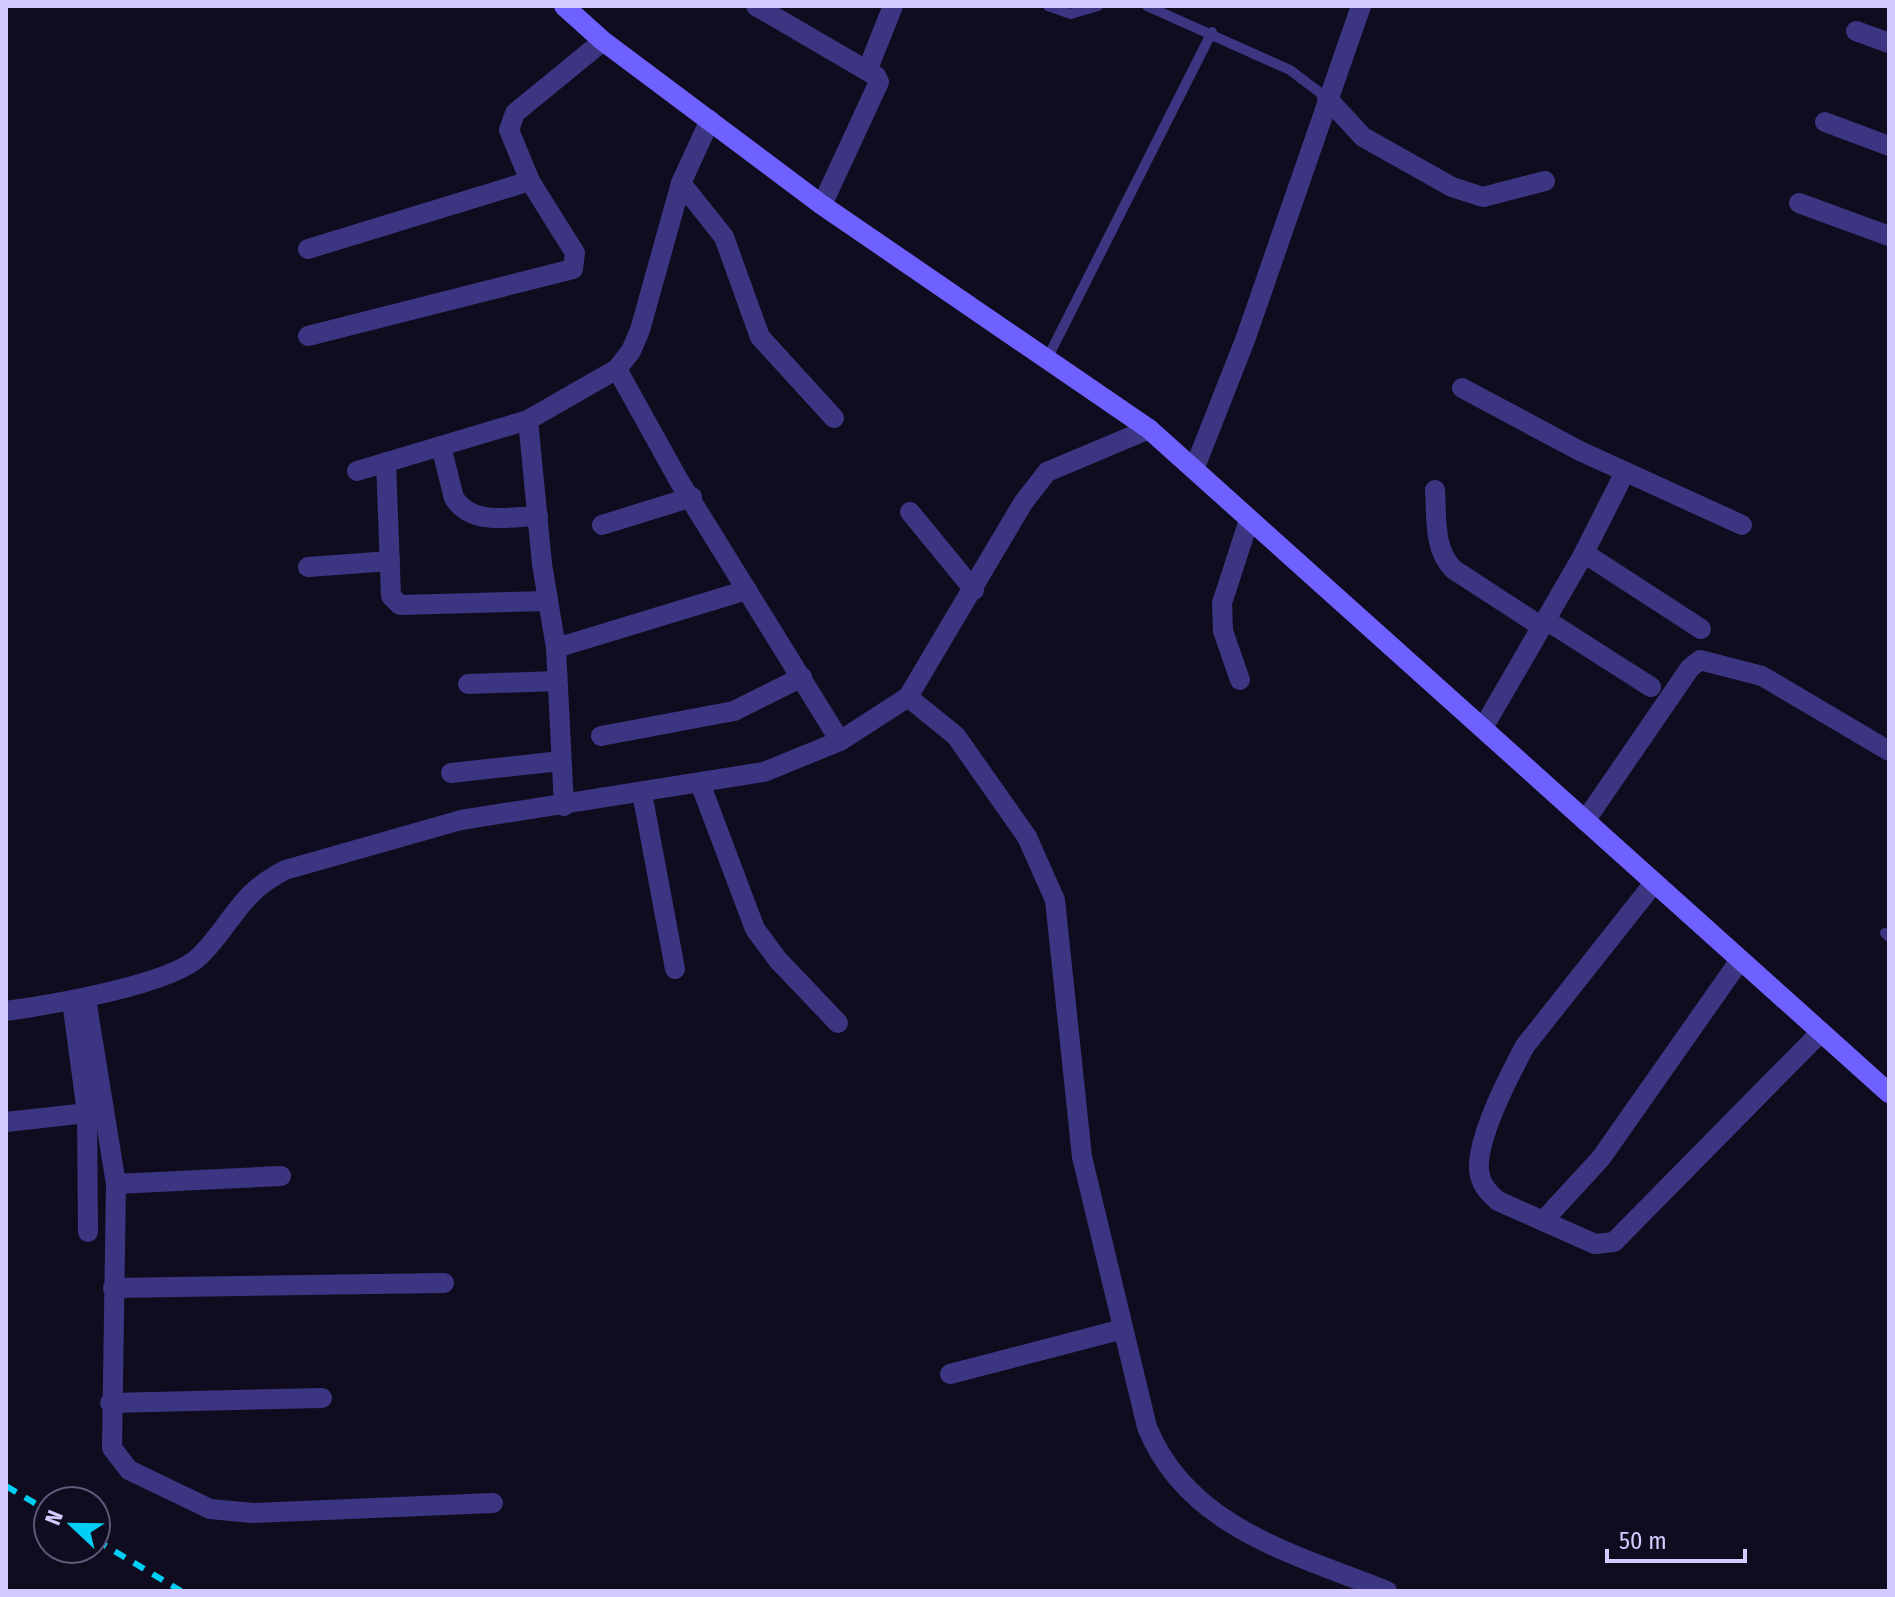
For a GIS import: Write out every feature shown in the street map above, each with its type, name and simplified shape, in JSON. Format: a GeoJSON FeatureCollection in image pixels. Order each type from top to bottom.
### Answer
{"type":"FeatureCollection","features":[{"type":"Feature","properties":{"kind":"main road"},"geometry":{"type":"LineString","coordinates":[[564,6],[603,41],[822,205],[1149,429],[1195,467],[1249,520],[1889,1093]]}},
{"type":"Feature","properties":{"kind":"street"},"geometry":{"type":"LineString","coordinates":[[756,6],[876,76],[878,90],[822,205]]}},
{"type":"Feature","properties":{"kind":"street"},"geometry":{"type":"LineString","coordinates":[[867,71],[893,6]]}},
{"type":"Feature","properties":{"kind":"street"},"geometry":{"type":"LineString","coordinates":[[1195,467],[1245,340],[1361,6]]}},
{"type":"Feature","properties":{"kind":"street"},"geometry":{"type":"LineString","coordinates":[[1856,31],[1889,43]]}},
{"type":"Feature","properties":{"kind":"street"},"geometry":{"type":"LineString","coordinates":[[308,336],[568,272],[576,264],[575,253],[530,181],[509,130],[515,113],[603,41]]}},
{"type":"Feature","properties":{"kind":"street"},"geometry":{"type":"LineString","coordinates":[[1327,98],[1363,137],[1452,187],[1483,197],[1545,181]]}},
{"type":"Feature","properties":{"kind":"street"},"geometry":{"type":"LineString","coordinates":[[357,471],[528,420],[617,369],[631,351],[640,330],[681,183],[710,120]]}},
{"type":"Feature","properties":{"kind":"street"},"geometry":{"type":"LineString","coordinates":[[1825,122],[1889,146]]}},
{"type":"Feature","properties":{"kind":"street"},"geometry":{"type":"LineString","coordinates":[[308,249],[530,181]]}},
{"type":"Feature","properties":{"kind":"street"},"geometry":{"type":"LineString","coordinates":[[681,183],[724,237],[760,337],[834,418]]}},
{"type":"Feature","properties":{"kind":"street"},"geometry":{"type":"LineString","coordinates":[[1799,203],[1889,236]]}},
{"type":"Feature","properties":{"kind":"street"},"geometry":{"type":"LineString","coordinates":[[617,369],[840,741]]}},
{"type":"Feature","properties":{"kind":"street"},"geometry":{"type":"LineString","coordinates":[[1462,388],[1625,472],[1742,525]]}},
{"type":"Feature","properties":{"kind":"street"},"geometry":{"type":"LineString","coordinates":[[528,420],[556,648],[564,806]]}},
{"type":"Feature","properties":{"kind":"street"},"geometry":{"type":"LineString","coordinates":[[6,1011],[79,1000],[185,968],[201,955],[246,896],[259,884],[285,870],[461,820],[764,772],[840,741],[908,697],[1023,503],[1047,472],[1149,429]]}},
{"type":"Feature","properties":{"kind":"street"},"geometry":{"type":"LineString","coordinates":[[441,446],[454,498],[459,505],[482,518],[538,516]]}},
{"type":"Feature","properties":{"kind":"street"},"geometry":{"type":"LineString","coordinates":[[386,462],[391,596],[400,605],[548,601]]}},
{"type":"Feature","properties":{"kind":"street"},"geometry":{"type":"LineString","coordinates":[[1483,728],[1584,553],[1625,472]]}},
{"type":"Feature","properties":{"kind":"street"},"geometry":{"type":"LineString","coordinates":[[1435,490],[1439,548],[1453,569],[1651,687]]}},
{"type":"Feature","properties":{"kind":"street"},"geometry":{"type":"LineString","coordinates":[[602,525],[692,497]]}},
{"type":"Feature","properties":{"kind":"street"},"geometry":{"type":"LineString","coordinates":[[910,512],[974,590]]}},
{"type":"Feature","properties":{"kind":"street"},"geometry":{"type":"LineString","coordinates":[[1240,680],[1223,631],[1222,603],[1249,520]]}},
{"type":"Feature","properties":{"kind":"street"},"geometry":{"type":"LineString","coordinates":[[1584,553],[1701,629]]}},
{"type":"Feature","properties":{"kind":"street"},"geometry":{"type":"LineString","coordinates":[[308,567],[390,561]]}},
{"type":"Feature","properties":{"kind":"street"},"geometry":{"type":"LineString","coordinates":[[556,648],[747,590]]}},
{"type":"Feature","properties":{"kind":"street"},"geometry":{"type":"LineString","coordinates":[[1585,821],[1690,668],[1700,660],[1762,676],[1889,751]]}},
{"type":"Feature","properties":{"kind":"street"},"geometry":{"type":"LineString","coordinates":[[601,736],[734,711],[802,677]]}},
{"type":"Feature","properties":{"kind":"street"},"geometry":{"type":"LineString","coordinates":[[468,684],[557,681]]}},
{"type":"Feature","properties":{"kind":"street"},"geometry":{"type":"LineString","coordinates":[[908,697],[956,736],[1027,837],[1055,900],[1082,1157],[1147,1427],[1158,1455],[1176,1480],[1233,1525],[1275,1547],[1387,1591]]}},
{"type":"Feature","properties":{"kind":"street"},"geometry":{"type":"LineString","coordinates":[[451,773],[561,761]]}},
{"type":"Feature","properties":{"kind":"street"},"geometry":{"type":"LineString","coordinates":[[700,783],[755,929],[778,960],[838,1023]]}},
{"type":"Feature","properties":{"kind":"street"},"geometry":{"type":"LineString","coordinates":[[642,793],[675,969]]}},
{"type":"Feature","properties":{"kind":"street"},"geometry":{"type":"LineString","coordinates":[[1654,883],[1525,1046],[1481,1150],[1479,1173],[1485,1190],[1498,1201],[1595,1244],[1614,1242],[1821,1032]]}},
{"type":"Feature","properties":{"kind":"street"},"geometry":{"type":"LineString","coordinates":[[1543,1221],[1601,1158],[1740,960]]}},
{"type":"Feature","properties":{"kind":"street"},"geometry":{"type":"LineString","coordinates":[[79,1000],[87,1113],[88,1232]]}},
{"type":"Feature","properties":{"kind":"street"},"geometry":{"type":"LineString","coordinates":[[79,1000],[116,1184],[110,1403],[112,1448],[129,1470],[210,1509],[253,1513],[493,1503]]}},
{"type":"Feature","properties":{"kind":"street"},"geometry":{"type":"LineString","coordinates":[[6,1122],[87,1113]]}},
{"type":"Feature","properties":{"kind":"street"},"geometry":{"type":"LineString","coordinates":[[116,1184],[281,1176]]}},
{"type":"Feature","properties":{"kind":"street"},"geometry":{"type":"LineString","coordinates":[[113,1288],[444,1283]]}},
{"type":"Feature","properties":{"kind":"street"},"geometry":{"type":"LineString","coordinates":[[950,1374],[1123,1329]]}},
{"type":"Feature","properties":{"kind":"street"},"geometry":{"type":"LineString","coordinates":[[110,1403],[322,1398]]}},
{"type":"Feature","properties":{"kind":"lane"},"geometry":{"type":"LineString","coordinates":[[1048,6],[1071,14],[1098,6]]}},
{"type":"Feature","properties":{"kind":"lane"},"geometry":{"type":"LineString","coordinates":[[1147,6],[1212,32],[1290,70],[1327,98]]}},
{"type":"Feature","properties":{"kind":"lane"},"geometry":{"type":"LineString","coordinates":[[1048,357],[1212,32]]}},
{"type":"Feature","properties":{"kind":"railway"},"geometry":{"type":"LineString","coordinates":[[6,1486],[32,1501]]}},
{"type":"Feature","properties":{"kind":"railway"},"geometry":{"type":"LineString","coordinates":[[112,1550],[181,1591]]}}]}
